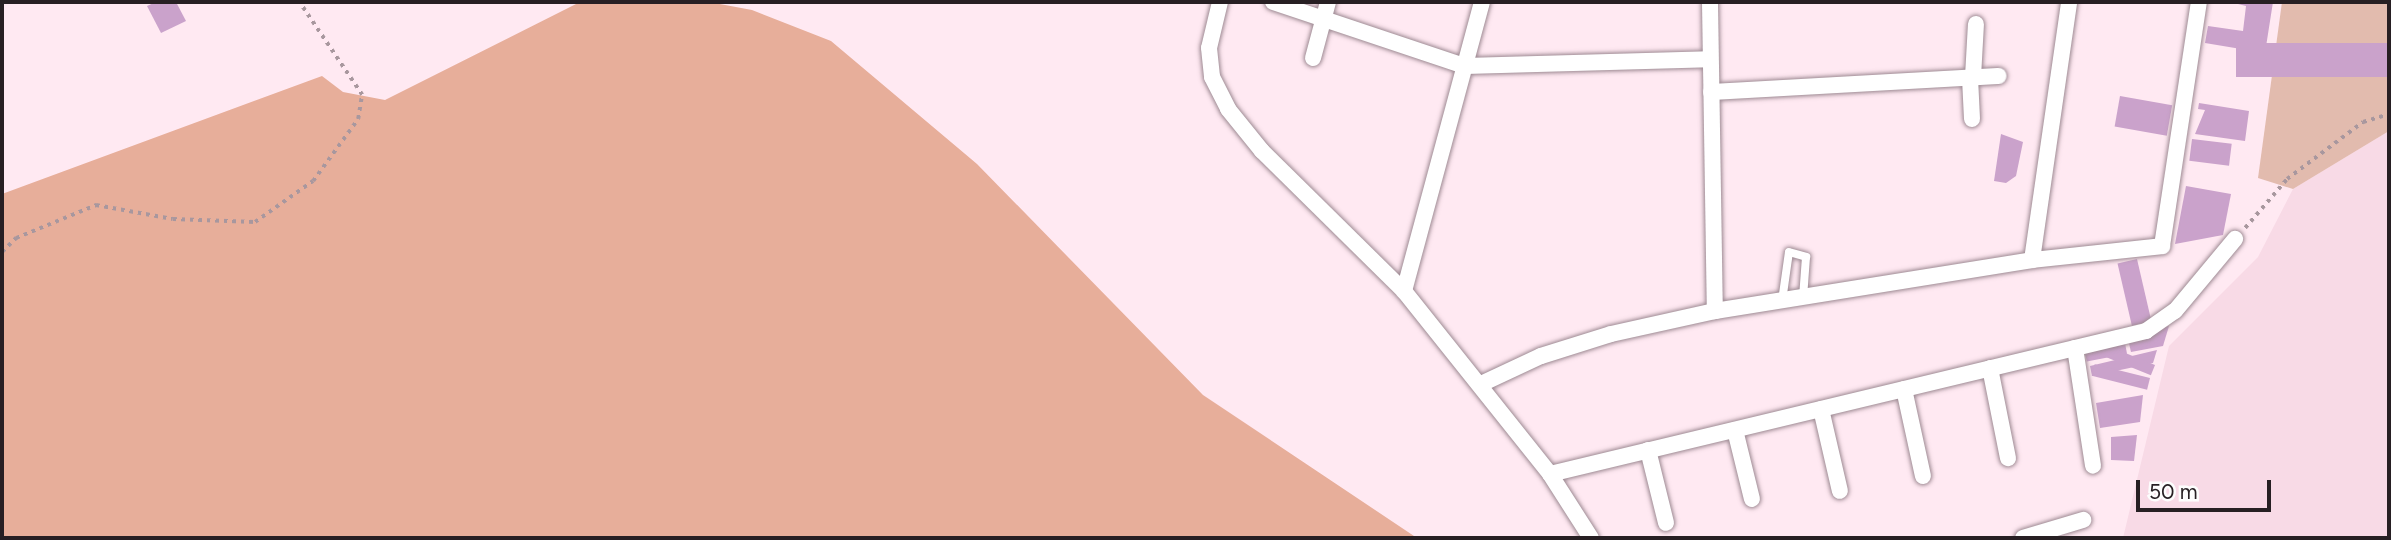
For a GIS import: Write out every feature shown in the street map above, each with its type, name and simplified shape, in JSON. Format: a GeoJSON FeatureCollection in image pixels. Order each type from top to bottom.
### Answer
{"type":"FeatureCollection","features":[{"type":"Feature","properties":{"kind":"street"},"geometry":{"type":"LineString","coordinates":[[1220,2],[1209,48],[1212,77],[1228,109],[1262,151],[1404,291],[1481,384],[1550,474],[1591,538]]}},
{"type":"Feature","properties":{"kind":"street"},"geometry":{"type":"LineString","coordinates":[[1273,2],[1464,66],[1710,58]]}},
{"type":"Feature","properties":{"kind":"street"},"geometry":{"type":"LineString","coordinates":[[1313,58],[1328,2]]}},
{"type":"Feature","properties":{"kind":"street"},"geometry":{"type":"LineString","coordinates":[[1404,291],[1482,2]]}},
{"type":"Feature","properties":{"kind":"street"},"geometry":{"type":"LineString","coordinates":[[1710,2],[1715,311]]}},
{"type":"Feature","properties":{"kind":"street"},"geometry":{"type":"LineString","coordinates":[[2032,260],[2069,2]]}},
{"type":"Feature","properties":{"kind":"street"},"geometry":{"type":"LineString","coordinates":[[1481,384],[1541,356],[1611,334],[1715,311],[2032,260],[2162,246],[2199,2]]}},
{"type":"Feature","properties":{"kind":"street"},"geometry":{"type":"LineString","coordinates":[[1972,119],[1976,24]]}},
{"type":"Feature","properties":{"kind":"street"},"geometry":{"type":"LineString","coordinates":[[1712,92],[1999,76]]}},
{"type":"Feature","properties":{"kind":"street"},"geometry":{"type":"LineString","coordinates":[[1550,474],[2074,348],[2162,323],[2235,239]]}},
{"type":"Feature","properties":{"kind":"street"},"geometry":{"type":"LineString","coordinates":[[2074,348],[2093,466]]}},
{"type":"Feature","properties":{"kind":"street"},"geometry":{"type":"LineString","coordinates":[[1990,368],[2008,458]]}},
{"type":"Feature","properties":{"kind":"street"},"geometry":{"type":"LineString","coordinates":[[1904,389],[1923,476]]}},
{"type":"Feature","properties":{"kind":"street"},"geometry":{"type":"LineString","coordinates":[[1821,409],[1840,491]]}},
{"type":"Feature","properties":{"kind":"street"},"geometry":{"type":"LineString","coordinates":[[1735,430],[1752,499]]}},
{"type":"Feature","properties":{"kind":"street"},"geometry":{"type":"LineString","coordinates":[[1647,450],[1666,523]]}},
{"type":"Feature","properties":{"kind":"street"},"geometry":{"type":"LineString","coordinates":[[2023,538],[2083,520]]}},
{"type":"Feature","properties":{"kind":"lane"},"geometry":{"type":"LineString","coordinates":[[1782,301],[1789,252],[1806,257],[1803,298]]}},
{"type":"Feature","properties":{"kind":"path"},"geometry":{"type":"LineString","coordinates":[[2,252],[16,238],[96,205],[173,219],[255,222],[313,181],[358,119],[362,95],[299,2]]}},
{"type":"Feature","properties":{"kind":"path"},"geometry":{"type":"LineString","coordinates":[[2235,239],[2287,179],[2363,122],[2389,114]]}},
{"type":"Feature","properties":{"kind":"shaded area"},"geometry":{"type":"Polygon","coordinates":[[[580,2],[709,2],[752,10],[831,41],[977,164],[1203,395],[1417,538],[2,538],[2,194],[322,76],[343,92],[385,100],[580,2]]]}},
{"type":"Feature","properties":{"kind":"shaded area"},"geometry":{"type":"Polygon","coordinates":[[[2282,2],[2389,2],[2389,131],[2293,189],[2258,178],[2282,2]]]}},
{"type":"Feature","properties":{"kind":"shaded area"},"geometry":{"type":"Polygon","coordinates":[[[2389,131],[2389,538],[2123,538],[2169,346],[2258,257],[2293,189],[2389,131]]]}},
{"type":"Feature","properties":{"kind":"building"},"geometry":{"type":"Polygon","coordinates":[[[156,2],[176,2],[186,21],[161,33],[147,6],[156,2]]]}},
{"type":"Feature","properties":{"kind":"building"},"geometry":{"type":"Polygon","coordinates":[[[2230,2],[2273,2],[2265,53],[2205,43],[2208,26],[2243,31],[2246,6],[2230,2]]]}},
{"type":"Feature","properties":{"kind":"building"},"geometry":{"type":"Polygon","coordinates":[[[2236,43],[2389,43],[2389,77],[2236,77],[2236,43]]]}},
{"type":"Feature","properties":{"kind":"building"},"geometry":{"type":"Polygon","coordinates":[[[2120,96],[2172,105],[2167,136],[2115,127],[2120,96]]]}},
{"type":"Feature","properties":{"kind":"building"},"geometry":{"type":"Polygon","coordinates":[[[2199,103],[2249,111],[2245,141],[2195,134],[2205,110],[2198,109],[2199,103]]]}},
{"type":"Feature","properties":{"kind":"building"},"geometry":{"type":"Polygon","coordinates":[[[2001,134],[2023,142],[2016,176],[2006,183],[1994,181],[2001,134]]]}},
{"type":"Feature","properties":{"kind":"building"},"geometry":{"type":"Polygon","coordinates":[[[2192,139],[2232,144],[2229,166],[2189,161],[2192,139]]]}},
{"type":"Feature","properties":{"kind":"building"},"geometry":{"type":"Polygon","coordinates":[[[2186,186],[2231,194],[2223,235],[2175,244],[2186,186]]]}},
{"type":"Feature","properties":{"kind":"building"},"geometry":{"type":"Polygon","coordinates":[[[2137,259],[2151,321],[2132,326],[2118,263],[2137,259]]]}},
{"type":"Feature","properties":{"kind":"building"},"geometry":{"type":"Polygon","coordinates":[[[2169,326],[2163,346],[2131,352],[2127,335],[2169,326]]]}},
{"type":"Feature","properties":{"kind":"building"},"geometry":{"type":"Polygon","coordinates":[[[2124,338],[2127,354],[2087,362],[2084,346],[2124,338]]]}},
{"type":"Feature","properties":{"kind":"building"},"geometry":{"type":"Polygon","coordinates":[[[2096,341],[2155,365],[2151,375],[2092,351],[2096,341]]]}},
{"type":"Feature","properties":{"kind":"building"},"geometry":{"type":"Polygon","coordinates":[[[2157,350],[2153,363],[2092,376],[2090,366],[2157,350]]]}},
{"type":"Feature","properties":{"kind":"building"},"geometry":{"type":"Polygon","coordinates":[[[2095,364],[2150,378],[2147,390],[2092,376],[2095,364]]]}},
{"type":"Feature","properties":{"kind":"building"},"geometry":{"type":"Polygon","coordinates":[[[2143,395],[2140,422],[2100,428],[2096,403],[2143,395]]]}},
{"type":"Feature","properties":{"kind":"building"},"geometry":{"type":"Polygon","coordinates":[[[2137,435],[2134,461],[2111,460],[2111,437],[2137,435]]]}}]}
